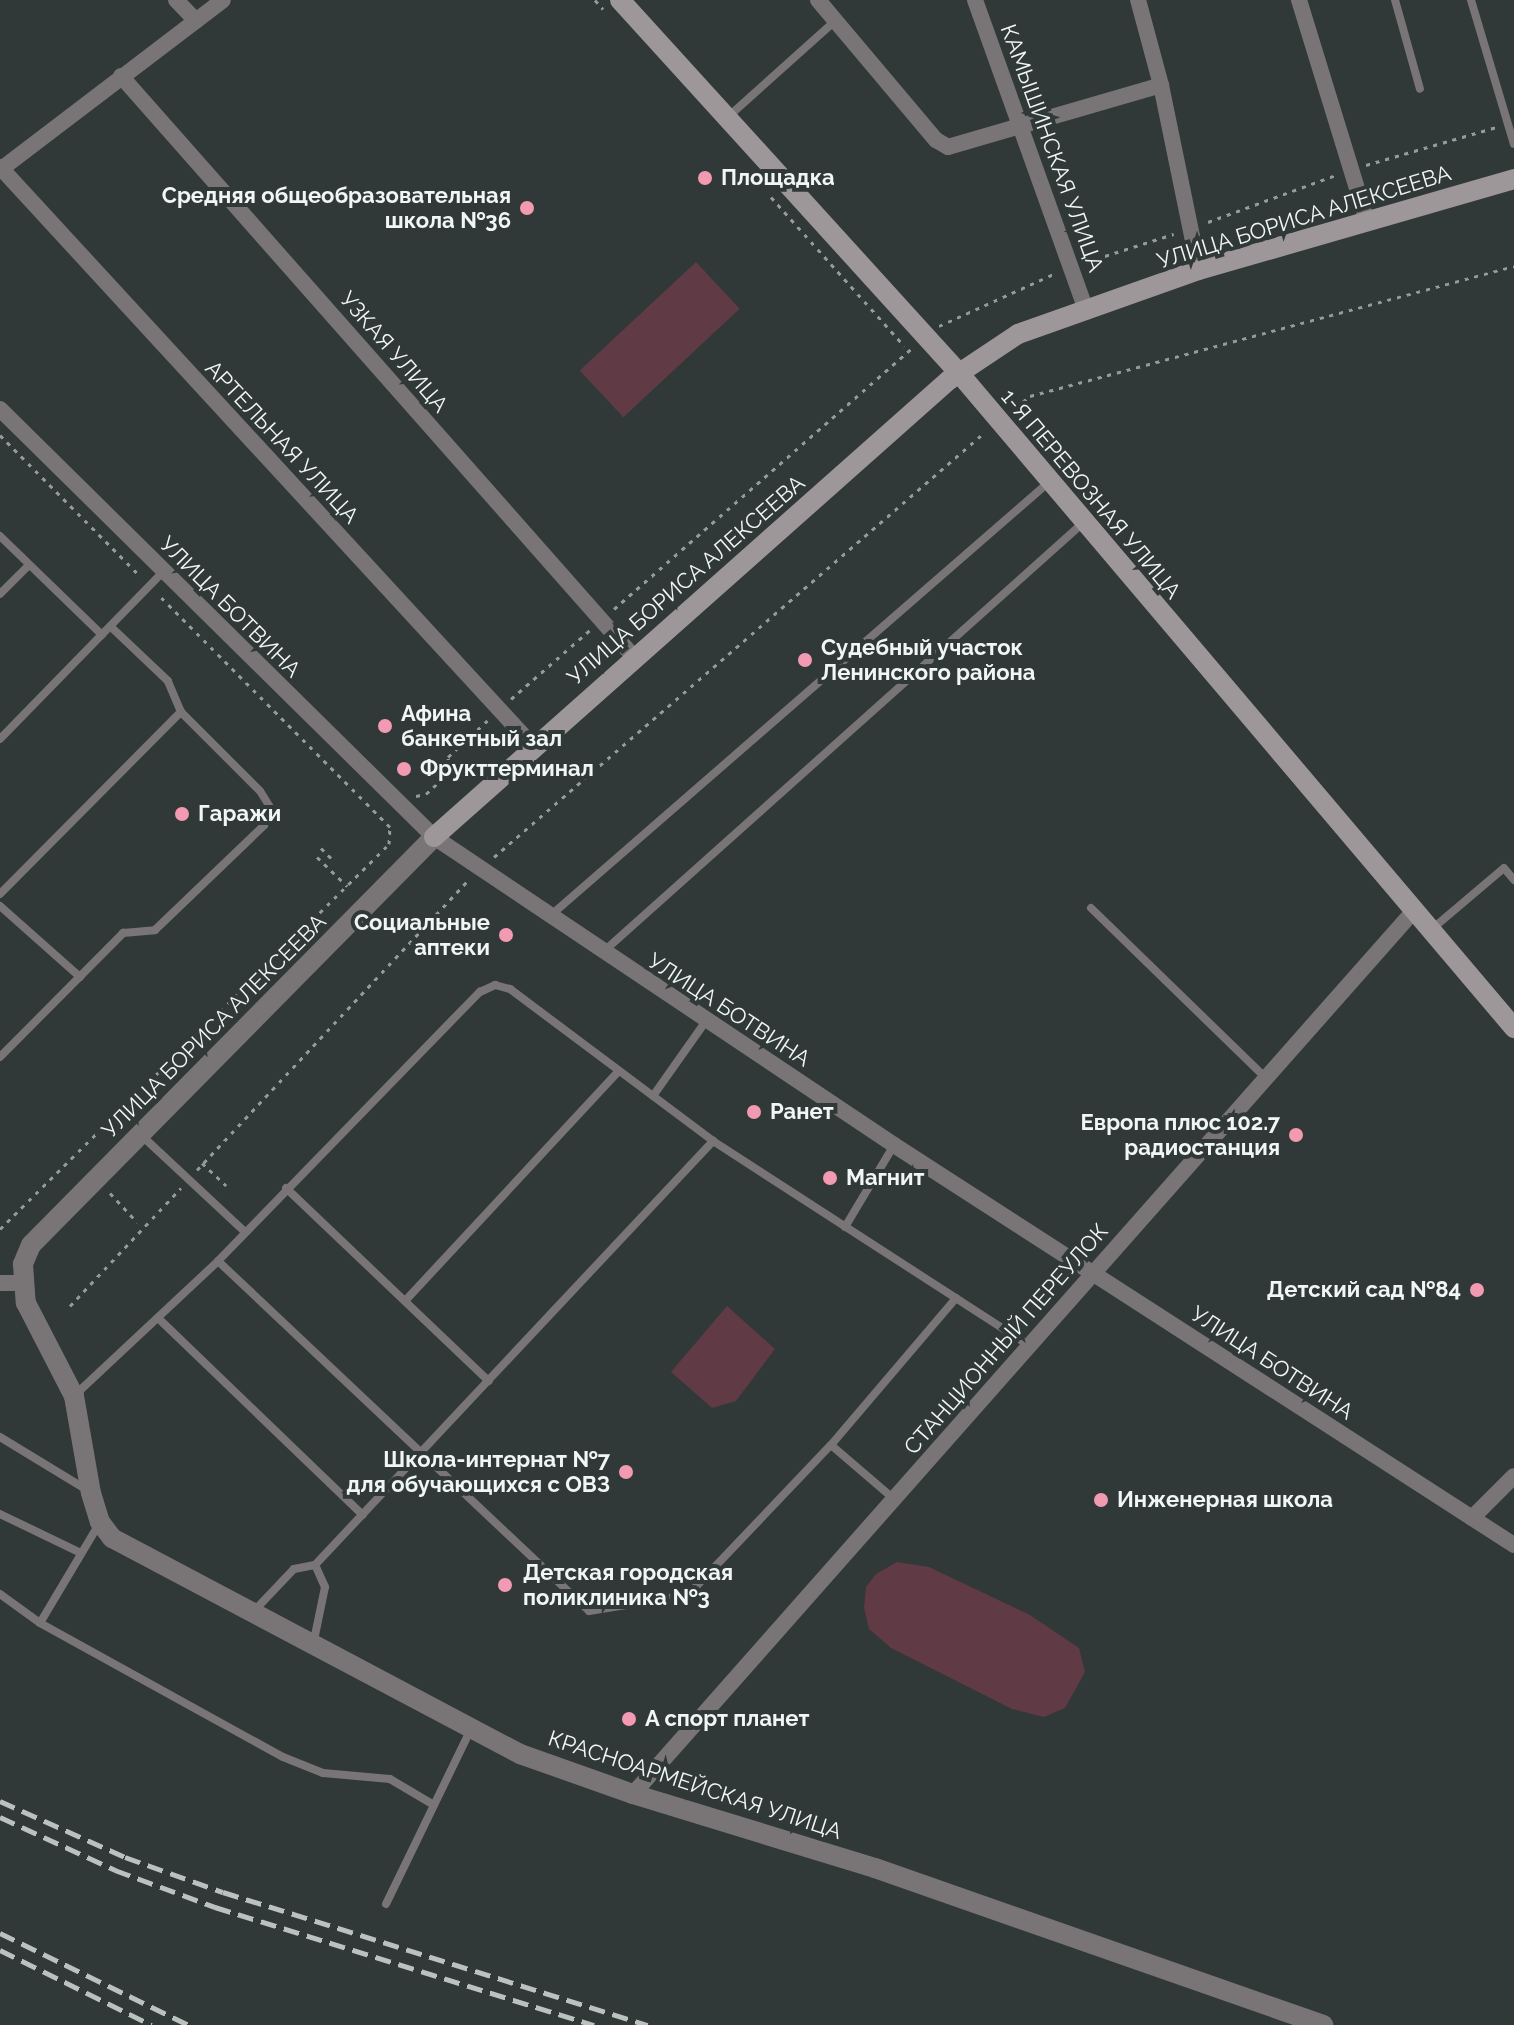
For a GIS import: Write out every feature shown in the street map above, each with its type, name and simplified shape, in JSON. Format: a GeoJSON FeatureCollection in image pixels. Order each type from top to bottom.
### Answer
{"type":"FeatureCollection","features":[{"type":"Feature","properties":{"kind":"main road","name":"1-Я ПЕРЕВОЗНАЯ УЛИЦА"},"geometry":{"type":"LineString","coordinates":[[620,0],[959,373],[1428,932],[1514,1028]]}},
{"type":"Feature","properties":{"kind":"main road","name":"УЛИЦА БОРИСА АЛЕКСЕЕВА"},"geometry":{"type":"LineString","coordinates":[[434,837],[533,746],[959,373],[1018,334],[1199,270],[1366,218],[1514,179]]}},
{"type":"Feature","properties":{"kind":"street"},"geometry":{"type":"LineString","coordinates":[[176,0],[196,21]]}},
{"type":"Feature","properties":{"kind":"street"},"geometry":{"type":"LineString","coordinates":[[0,169],[223,0]]}},
{"type":"Feature","properties":{"kind":"street"},"geometry":{"type":"LineString","coordinates":[[818,0],[936,140],[948,147],[1161,85]]}},
{"type":"Feature","properties":{"kind":"street","name":"КАМЫШИНСКАЯ УЛИЦА"},"geometry":{"type":"LineString","coordinates":[[975,0],[1017,125],[1073,266],[1087,312]]}},
{"type":"Feature","properties":{"kind":"street"},"geometry":{"type":"LineString","coordinates":[[1138,0],[1161,85],[1199,270]]}},
{"type":"Feature","properties":{"kind":"street"},"geometry":{"type":"LineString","coordinates":[[1299,0],[1366,218]]}},
{"type":"Feature","properties":{"kind":"street","name":"УЗКАЯ УЛИЦА"},"geometry":{"type":"LineString","coordinates":[[121,76],[634,657]]}},
{"type":"Feature","properties":{"kind":"street","name":"АРТЕЛЬНАЯ УЛИЦА"},"geometry":{"type":"LineString","coordinates":[[0,169],[533,746]]}},
{"type":"Feature","properties":{"kind":"street","name":"УЛИЦА БОТВИНА"},"geometry":{"type":"LineString","coordinates":[[0,409],[434,837],[602,953],[894,1145],[1514,1545]]}},
{"type":"Feature","properties":{"kind":"street","name":"УЛИЦА БОРИСА АЛЕКСЕЕВА"},"geometry":{"type":"LineString","coordinates":[[22,1283],[31,1245],[434,837]]}},
{"type":"Feature","properties":{"kind":"street","name":"СТАНЦИОННЫЙ ПЕРЕУЛОК"},"geometry":{"type":"LineString","coordinates":[[633,1794],[1412,913]]}},
{"type":"Feature","properties":{"kind":"street"},"geometry":{"type":"LineString","coordinates":[[0,1283],[22,1283],[34,1323],[74,1396],[91,1493],[100,1522]]}},
{"type":"Feature","properties":{"kind":"street"},"geometry":{"type":"LineString","coordinates":[[1472,1518],[1514,1476]]}},
{"type":"Feature","properties":{"kind":"street","name":"КРАСНОАРМЕЙСКАЯ УЛИЦА"},"geometry":{"type":"LineString","coordinates":[[100,1522],[133,1552],[520,1754],[633,1794],[875,1868],[1323,2025]]}},
{"type":"Feature","properties":{"kind":"lane"},"geometry":{"type":"LineString","coordinates":[[1395,0],[1420,89]]}},
{"type":"Feature","properties":{"kind":"lane"},"geometry":{"type":"LineString","coordinates":[[1471,0],[1514,144]]}},
{"type":"Feature","properties":{"kind":"lane"},"geometry":{"type":"LineString","coordinates":[[726,119],[835,21]]}},
{"type":"Feature","properties":{"kind":"lane"},"geometry":{"type":"LineString","coordinates":[[549,916],[1049,482]]}},
{"type":"Feature","properties":{"kind":"lane"},"geometry":{"type":"LineString","coordinates":[[602,953],[1083,523]]}},
{"type":"Feature","properties":{"kind":"lane"},"geometry":{"type":"LineString","coordinates":[[0,536],[102,635]]}},
{"type":"Feature","properties":{"kind":"lane"},"geometry":{"type":"LineString","coordinates":[[0,594],[29,565]]}},
{"type":"Feature","properties":{"kind":"lane"},"geometry":{"type":"LineString","coordinates":[[0,739],[164,571]]}},
{"type":"Feature","properties":{"kind":"lane"},"geometry":{"type":"LineString","coordinates":[[0,1057],[123,933],[155,930],[275,815],[260,791],[181,712],[168,681],[111,627]]}},
{"type":"Feature","properties":{"kind":"lane"},"geometry":{"type":"LineString","coordinates":[[0,894],[181,712]]}},
{"type":"Feature","properties":{"kind":"lane"},"geometry":{"type":"LineString","coordinates":[[1428,932],[1504,868],[1514,880]]}},
{"type":"Feature","properties":{"kind":"lane"},"geometry":{"type":"LineString","coordinates":[[0,906],[80,977]]}},
{"type":"Feature","properties":{"kind":"lane"},"geometry":{"type":"LineString","coordinates":[[1091,908],[1265,1077]]}},
{"type":"Feature","properties":{"kind":"lane"},"geometry":{"type":"LineString","coordinates":[[74,1396],[218,1261],[480,992],[495,985],[510,989],[713,1141],[1030,1346]]}},
{"type":"Feature","properties":{"kind":"lane"},"geometry":{"type":"LineString","coordinates":[[653,1096],[706,1021]]}},
{"type":"Feature","properties":{"kind":"lane"},"geometry":{"type":"LineString","coordinates":[[405,1301],[619,1071]]}},
{"type":"Feature","properties":{"kind":"lane"},"geometry":{"type":"LineString","coordinates":[[140,1135],[244,1231]]}},
{"type":"Feature","properties":{"kind":"lane"},"geometry":{"type":"LineString","coordinates":[[251,1614],[294,1569],[315,1565],[713,1141]]}},
{"type":"Feature","properties":{"kind":"lane"},"geometry":{"type":"LineString","coordinates":[[845,1227],[894,1145]]}},
{"type":"Feature","properties":{"kind":"lane"},"geometry":{"type":"LineString","coordinates":[[286,1188],[489,1381]]}},
{"type":"Feature","properties":{"kind":"lane"},"geometry":{"type":"LineString","coordinates":[[218,1261],[589,1611],[688,1595],[831,1445],[956,1298]]}},
{"type":"Feature","properties":{"kind":"lane"},"geometry":{"type":"LineString","coordinates":[[158,1318],[363,1515]]}},
{"type":"Feature","properties":{"kind":"lane"},"geometry":{"type":"LineString","coordinates":[[0,1437],[91,1493]]}},
{"type":"Feature","properties":{"kind":"lane"},"geometry":{"type":"LineString","coordinates":[[831,1445],[894,1499]]}},
{"type":"Feature","properties":{"kind":"lane"},"geometry":{"type":"LineString","coordinates":[[0,1514],[81,1553]]}},
{"type":"Feature","properties":{"kind":"lane"},"geometry":{"type":"LineString","coordinates":[[40,1623],[100,1522]]}},
{"type":"Feature","properties":{"kind":"lane"},"geometry":{"type":"LineString","coordinates":[[312,1646],[325,1587],[315,1565]]}},
{"type":"Feature","properties":{"kind":"lane"},"geometry":{"type":"LineString","coordinates":[[0,1594],[40,1623],[283,1757],[323,1773],[390,1779],[434,1805]]}},
{"type":"Feature","properties":{"kind":"lane"},"geometry":{"type":"LineString","coordinates":[[386,1904],[471,1729]]}},
{"type":"Feature","properties":{"kind":"path"},"geometry":{"type":"LineString","coordinates":[[426,794],[450,772],[448,757],[499,710],[925,337],[963,313],[1073,266],[1191,229],[1352,169],[1508,124]]}},
{"type":"Feature","properties":{"kind":"path"},"geometry":{"type":"LineString","coordinates":[[70,1306],[441,904],[1030,396],[1514,266]]}},
{"type":"Feature","properties":{"kind":"path"},"geometry":{"type":"LineString","coordinates":[[0,435],[390,827],[389,844],[0,1229]]}},
{"type":"Feature","properties":{"kind":"path"},"geometry":{"type":"LineString","coordinates":[[321,848],[334,861]]}},
{"type":"Feature","properties":{"kind":"path"},"geometry":{"type":"LineString","coordinates":[[317,857],[347,886]]}},
{"type":"Feature","properties":{"kind":"path"},"geometry":{"type":"LineString","coordinates":[[202,1163],[226,1185]]}},
{"type":"Feature","properties":{"kind":"path"},"geometry":{"type":"LineString","coordinates":[[107,1190],[137,1222]]}},
{"type":"Feature","properties":{"kind":"shaded area"},"geometry":{"type":"Polygon","coordinates":[[[696,262],[740,309],[623,417],[580,370],[696,262]]]}},
{"type":"Feature","properties":{"kind":"shaded area"},"geometry":{"type":"Polygon","coordinates":[[[727,1306],[775,1349],[736,1401],[712,1408],[671,1372],[727,1306]]]}},
{"type":"Feature","properties":{"kind":"shaded area"},"geometry":{"type":"Polygon","coordinates":[[[897,1562],[929,1567],[1030,1615],[1079,1648],[1085,1672],[1065,1708],[1044,1717],[1012,1709],[891,1648],[869,1629],[864,1608],[866,1587],[876,1574],[897,1562]]]}},
{"type":"Feature","properties":{"kind":"railway"},"geometry":{"type":"LineString","coordinates":[[0,1801],[125,1857],[223,1892],[648,2025]]}},
{"type":"Feature","properties":{"kind":"railway"},"geometry":{"type":"LineString","coordinates":[[0,1817],[115,1870],[215,1907],[594,2025]]}},
{"type":"Feature","properties":{"kind":"railway"},"geometry":{"type":"LineString","coordinates":[[0,1933],[189,2025]]}},
{"type":"Feature","properties":{"kind":"railway"},"geometry":{"type":"LineString","coordinates":[[0,1950],[152,2025]]}},
{"type":"Feature","properties":{"kind":"place","name":"Площадка"},"geometry":{"type":"Point","coordinates":[705,178]}},
{"type":"Feature","properties":{"kind":"place","name":"Средняя общеобразовательная школа №36"},"geometry":{"type":"Point","coordinates":[527,208]}},
{"type":"Feature","properties":{"kind":"place","name":"Судебный участок Ленинского района"},"geometry":{"type":"Point","coordinates":[805,660]}},
{"type":"Feature","properties":{"kind":"place","name":"Афина банкетный зал"},"geometry":{"type":"Point","coordinates":[385,726]}},
{"type":"Feature","properties":{"kind":"place","name":"Фрукттерминал"},"geometry":{"type":"Point","coordinates":[404,769]}},
{"type":"Feature","properties":{"kind":"place","name":"Гаражи"},"geometry":{"type":"Point","coordinates":[182,814]}},
{"type":"Feature","properties":{"kind":"place","name":"Социальные аптеки"},"geometry":{"type":"Point","coordinates":[506,935]}},
{"type":"Feature","properties":{"kind":"place","name":"Ранет"},"geometry":{"type":"Point","coordinates":[754,1112]}},
{"type":"Feature","properties":{"kind":"place","name":"Европа плюс 102.7 радиостанция"},"geometry":{"type":"Point","coordinates":[1296,1135]}},
{"type":"Feature","properties":{"kind":"place","name":"Магнит"},"geometry":{"type":"Point","coordinates":[830,1178]}},
{"type":"Feature","properties":{"kind":"place","name":"Детский сад №84"},"geometry":{"type":"Point","coordinates":[1477,1290]}},
{"type":"Feature","properties":{"kind":"place","name":"Школа-интернат №7 для обучающихся с ОВЗ"},"geometry":{"type":"Point","coordinates":[626,1472]}},
{"type":"Feature","properties":{"kind":"place","name":"Инженерная школа"},"geometry":{"type":"Point","coordinates":[1101,1500]}},
{"type":"Feature","properties":{"kind":"place","name":"Детская городская поликлиника №3"},"geometry":{"type":"Point","coordinates":[505,1585]}},
{"type":"Feature","properties":{"kind":"place","name":"А спорт планет"},"geometry":{"type":"Point","coordinates":[629,1719]}}]}
